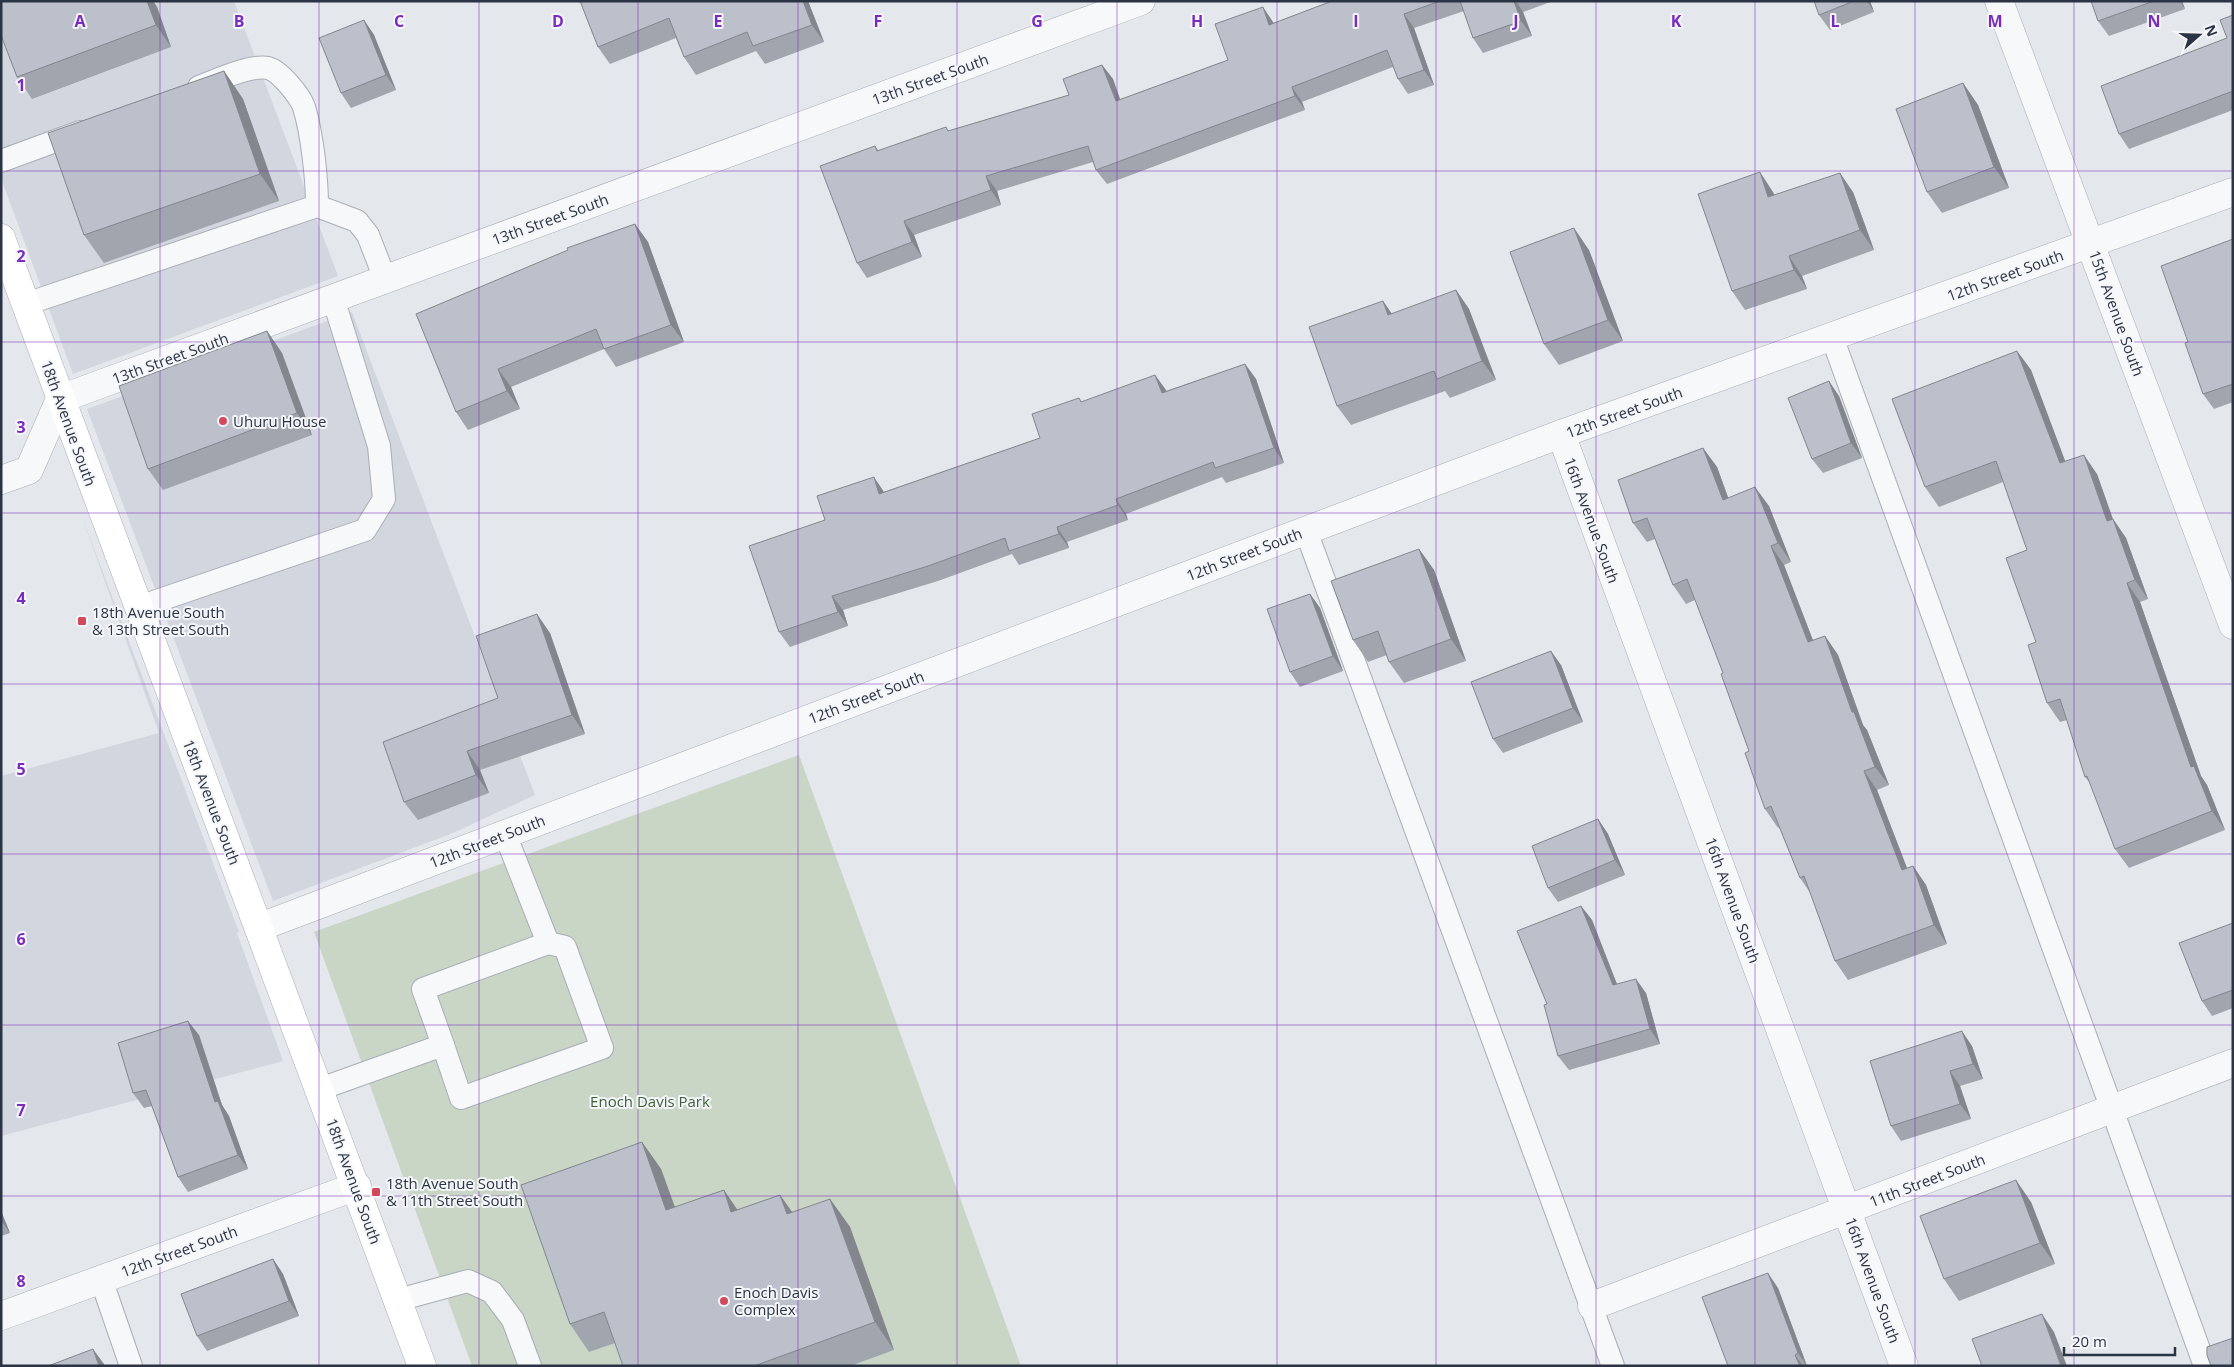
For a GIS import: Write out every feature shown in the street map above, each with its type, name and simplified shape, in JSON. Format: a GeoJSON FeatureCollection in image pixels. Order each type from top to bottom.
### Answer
{"type":"FeatureCollection","features":[{"type":"Feature","properties":{"kind":"street","name":"13th Street South"},"geometry":{"type":"LineString","coordinates":[[60,399],[1141,1]]}},
{"type":"Feature","properties":{"kind":"street","name":"15th Avenue South"},"geometry":{"type":"LineString","coordinates":[[2005,3],[2091,244],[2233,625]]}},
{"type":"Feature","properties":{"kind":"street","name":"12th Street South"},"geometry":{"type":"LineString","coordinates":[[260,926],[1560,434],[2233,192]]}},
{"type":"Feature","properties":{"kind":"street","name":"18th Avenue South"},"geometry":{"type":"LineString","coordinates":[[1,238],[60,399],[260,926],[422,1366]]}},
{"type":"Feature","properties":{"kind":"street"},"geometry":{"type":"LineString","coordinates":[[1,480],[29,470],[60,399]]}},
{"type":"Feature","properties":{"kind":"street","name":"16th Avenue South"},"geometry":{"type":"LineString","coordinates":[[1560,434],[1904,1366]]}},
{"type":"Feature","properties":{"kind":"street","name":"11th Street South"},"geometry":{"type":"LineString","coordinates":[[1592,1306],[2233,1063]]}},
{"type":"Feature","properties":{"kind":"street","name":"12th Street South"},"geometry":{"type":"LineString","coordinates":[[1,1316],[357,1186]]}},
{"type":"Feature","properties":{"kind":"lane"},"geometry":{"type":"LineString","coordinates":[[182,94],[245,70],[268,68],[287,81],[304,106],[317,180],[317,206]]}},
{"type":"Feature","properties":{"kind":"lane"},"geometry":{"type":"LineString","coordinates":[[1,161],[100,124]]}},
{"type":"Feature","properties":{"kind":"lane"},"geometry":{"type":"LineString","coordinates":[[26,304],[317,206],[358,221],[368,234],[384,280]]}},
{"type":"Feature","properties":{"kind":"lane"},"geometry":{"type":"LineString","coordinates":[[139,607],[366,530],[384,499],[378,446],[333,298]]}},
{"type":"Feature","properties":{"kind":"lane"},"geometry":{"type":"LineString","coordinates":[[1832,337],[2205,1366]]}},
{"type":"Feature","properties":{"kind":"lane"},"geometry":{"type":"LineString","coordinates":[[1306,530],[1613,1366]]}},
{"type":"Feature","properties":{"kind":"lane"},"geometry":{"type":"LineString","coordinates":[[505,834],[548,943]]}},
{"type":"Feature","properties":{"kind":"lane"},"geometry":{"type":"LineString","coordinates":[[548,943],[566,947],[602,1048],[461,1098],[443,1045],[423,989],[548,943]]}},
{"type":"Feature","properties":{"kind":"lane"},"geometry":{"type":"LineString","coordinates":[[320,1089],[443,1045]]}},
{"type":"Feature","properties":{"kind":"lane"},"geometry":{"type":"LineString","coordinates":[[101,1279],[131,1366]]}},
{"type":"Feature","properties":{"kind":"lane"},"geometry":{"type":"LineString","coordinates":[[398,1300],[468,1281],[492,1292],[513,1320],[530,1366]]}},
{"type":"Feature","properties":{"kind":"shaded area"},"geometry":{"type":"Polygon","coordinates":[[[1,1],[234,1],[338,276],[73,374],[1,178],[1,1]]]}},
{"type":"Feature","properties":{"kind":"shaded area"},"geometry":{"type":"Polygon","coordinates":[[[352,312],[535,795],[453,833],[273,901],[87,409],[352,312]]]}},
{"type":"Feature","properties":{"kind":"shaded area"},"geometry":{"type":"Polygon","coordinates":[[[82,517],[239,932],[237,933],[283,1061],[1,1136],[1,776],[159,733],[82,517]]]}},
{"type":"Feature","properties":{"kind":"green space","name":"Enoch Davis Park"},"geometry":{"type":"Polygon","coordinates":[[[799,755],[1021,1366],[472,1366],[314,932],[799,755]]]}},
{"type":"Feature","properties":{"kind":"building"},"geometry":{"type":"Polygon","coordinates":[[[1,1],[147,1],[156,25],[17,77],[1,35],[1,1]]]}},
{"type":"Feature","properties":{"kind":"building"},"geometry":{"type":"Polygon","coordinates":[[[580,1],[803,1],[812,25],[753,46],[747,32],[684,57],[669,18],[598,47],[580,1]]]}},
{"type":"Feature","properties":{"kind":"building"},"geometry":{"type":"Polygon","coordinates":[[[1332,1],[1440,1],[1404,14],[1424,70],[1398,79],[1387,50],[1292,87],[1295,96],[1096,170],[1088,146],[986,176],[991,190],[904,221],[912,242],[857,263],[820,166],[875,146],[877,151],[946,127],[948,131],[1069,95],[1063,79],[1102,65],[1116,101],[1228,60],[1215,24],[1263,7],[1269,25],[1332,1]]]}},
{"type":"Feature","properties":{"kind":"building"},"geometry":{"type":"Polygon","coordinates":[[[1460,1],[1514,1],[1521,21],[1473,38],[1460,1]]]}},
{"type":"Feature","properties":{"kind":"building"},"geometry":{"type":"Polygon","coordinates":[[[1814,1],[1854,1],[1819,15],[1814,1]]]}},
{"type":"Feature","properties":{"kind":"building"},"geometry":{"type":"Polygon","coordinates":[[[2091,1],[2154,1],[2098,21],[2091,1]]]}},
{"type":"Feature","properties":{"kind":"building"},"geometry":{"type":"Polygon","coordinates":[[[2233,15],[2233,91],[2119,134],[2101,86],[2227,38],[2220,20],[2233,15]]]}},
{"type":"Feature","properties":{"kind":"building"},"geometry":{"type":"Polygon","coordinates":[[[364,20],[386,75],[341,93],[319,38],[364,20]]]}},
{"type":"Feature","properties":{"kind":"building"},"geometry":{"type":"Polygon","coordinates":[[[224,71],[260,174],[84,235],[48,133],[224,71]]]}},
{"type":"Feature","properties":{"kind":"building"},"geometry":{"type":"Polygon","coordinates":[[[1963,83],[1994,167],[1927,192],[1896,109],[1963,83]]]}},
{"type":"Feature","properties":{"kind":"building"},"geometry":{"type":"Polygon","coordinates":[[[1760,172],[1768,197],[1840,173],[1860,230],[1789,256],[1794,270],[1732,291],[1698,194],[1760,172]]]}},
{"type":"Feature","properties":{"kind":"building"},"geometry":{"type":"Polygon","coordinates":[[[635,224],[671,325],[604,349],[596,329],[498,369],[507,391],[456,412],[416,314],[568,250],[567,248],[635,224]]]}},
{"type":"Feature","properties":{"kind":"building"},"geometry":{"type":"Polygon","coordinates":[[[1574,228],[1608,320],[1544,344],[1510,252],[1574,228]]]}},
{"type":"Feature","properties":{"kind":"building"},"geometry":{"type":"Polygon","coordinates":[[[2233,239],[2233,384],[2203,394],[2185,343],[2188,342],[2161,266],[2233,239]]]}},
{"type":"Feature","properties":{"kind":"building"},"geometry":{"type":"Polygon","coordinates":[[[1456,290],[1482,361],[1437,379],[1434,371],[1337,406],[1309,327],[1383,301],[1388,315],[1456,290]]]}},
{"type":"Feature","properties":{"kind":"building","name":"Uhuru House"},"geometry":{"type":"Polygon","coordinates":[[[267,331],[297,413],[148,469],[119,386],[267,331]]]}},
{"type":"Feature","properties":{"kind":"building"},"geometry":{"type":"Polygon","coordinates":[[[2017,351],[2060,463],[2084,455],[2107,521],[2113,519],[2135,580],[2127,583],[2191,767],[2194,766],[2212,811],[2115,849],[2087,776],[2085,777],[2060,699],[2047,703],[2028,645],[2036,642],[2006,558],[2027,550],[1996,461],[1925,487],[1892,399],[2017,351]]]}},
{"type":"Feature","properties":{"kind":"building"},"geometry":{"type":"Polygon","coordinates":[[[1245,364],[1274,448],[1215,468],[1213,462],[1116,499],[1118,505],[1057,527],[1059,534],[1009,551],[1005,538],[928,566],[832,596],[838,612],[779,632],[749,546],[825,520],[817,496],[874,477],[879,494],[1040,438],[1032,414],[1079,398],[1081,402],[1155,375],[1162,393],[1245,364]]]}},
{"type":"Feature","properties":{"kind":"building"},"geometry":{"type":"Polygon","coordinates":[[[1829,381],[1851,443],[1812,459],[1788,398],[1829,381]]]}},
{"type":"Feature","properties":{"kind":"building"},"geometry":{"type":"Polygon","coordinates":[[[1703,448],[1723,500],[1755,487],[1778,543],[1771,546],[1808,642],[1825,636],[1852,712],[1854,712],[1875,767],[1864,771],[1902,870],[1913,866],[1934,925],[1835,961],[1804,876],[1800,878],[1771,806],[1765,809],[1745,753],[1749,751],[1721,674],[1723,673],[1687,579],[1673,585],[1647,518],[1633,523],[1618,480],[1703,448]]]}},
{"type":"Feature","properties":{"kind":"building"},"geometry":{"type":"Polygon","coordinates":[[[1419,549],[1451,639],[1389,662],[1378,631],[1353,640],[1331,581],[1419,549]]]}},
{"type":"Feature","properties":{"kind":"building"},"geometry":{"type":"Polygon","coordinates":[[[1310,594],[1333,656],[1290,672],[1267,609],[1310,594]]]}},
{"type":"Feature","properties":{"kind":"building"},"geometry":{"type":"Polygon","coordinates":[[[537,614],[572,715],[467,751],[476,775],[404,802],[383,742],[498,698],[476,636],[537,614]]]}},
{"type":"Feature","properties":{"kind":"building"},"geometry":{"type":"Polygon","coordinates":[[[1551,651],[1573,708],[1493,739],[1471,682],[1551,651]]]}},
{"type":"Feature","properties":{"kind":"building"},"geometry":{"type":"Polygon","coordinates":[[[1598,819],[1615,860],[1548,888],[1532,846],[1598,819]]]}},
{"type":"Feature","properties":{"kind":"building"},"geometry":{"type":"Polygon","coordinates":[[[1581,906],[1613,985],[1636,979],[1650,1029],[1558,1056],[1544,1005],[1547,1004],[1517,931],[1581,906]]]}},
{"type":"Feature","properties":{"kind":"building"},"geometry":{"type":"Polygon","coordinates":[[[2233,923],[2233,990],[2202,1001],[2179,943],[2233,923]]]}},
{"type":"Feature","properties":{"kind":"building"},"geometry":{"type":"Polygon","coordinates":[[[188,1021],[215,1102],[218,1101],[238,1155],[178,1177],[146,1090],[133,1093],[118,1043],[188,1021]]]}},
{"type":"Feature","properties":{"kind":"building"},"geometry":{"type":"Polygon","coordinates":[[[1962,1031],[1973,1064],[1950,1071],[1960,1104],[1891,1126],[1870,1061],[1962,1031]]]}},
{"type":"Feature","properties":{"kind":"building","name":"Enoch Davis Complex"},"geometry":{"type":"Polygon","coordinates":[[[642,1142],[666,1210],[724,1190],[731,1212],[780,1195],[787,1214],[830,1199],[875,1322],[754,1366],[623,1366],[604,1312],[570,1324],[521,1185],[642,1142]]]}},
{"type":"Feature","properties":{"kind":"building"},"geometry":{"type":"Polygon","coordinates":[[[2016,1180],[2040,1243],[1944,1279],[1920,1216],[2016,1180]]]}},
{"type":"Feature","properties":{"kind":"building"},"geometry":{"type":"Polygon","coordinates":[[[273,1259],[289,1301],[197,1336],[181,1294],[273,1259]]]}},
{"type":"Feature","properties":{"kind":"building"},"geometry":{"type":"Polygon","coordinates":[[[1768,1273],[1798,1353],[1795,1355],[1800,1366],[1728,1366],[1702,1297],[1768,1273]]]}},
{"type":"Feature","properties":{"kind":"building"},"geometry":{"type":"Polygon","coordinates":[[[2042,1314],[2061,1366],[1982,1366],[1972,1339],[2042,1314]]]}},
{"type":"Feature","properties":{"kind":"building"},"geometry":{"type":"Polygon","coordinates":[[[2233,1338],[2233,1366],[2211,1366],[2207,1355],[2207,1347],[2233,1338]]]}},
{"type":"Feature","properties":{"kind":"building"},"geometry":{"type":"Polygon","coordinates":[[[93,1349],[99,1366],[48,1366],[93,1349]]]}},
{"type":"Feature","properties":{"kind":"place","name":"Uhuru House"},"geometry":{"type":"Point","coordinates":[223,421]}},
{"type":"Feature","properties":{"kind":"place","name":"18th Avenue South & 13th Street South"},"geometry":{"type":"Point","coordinates":[82,621]}},
{"type":"Feature","properties":{"kind":"place","name":"18th Avenue South & 11th Street South"},"geometry":{"type":"Point","coordinates":[376,1192]}},
{"type":"Feature","properties":{"kind":"place","name":"Enoch Davis Complex"},"geometry":{"type":"Point","coordinates":[724,1301]}}]}
